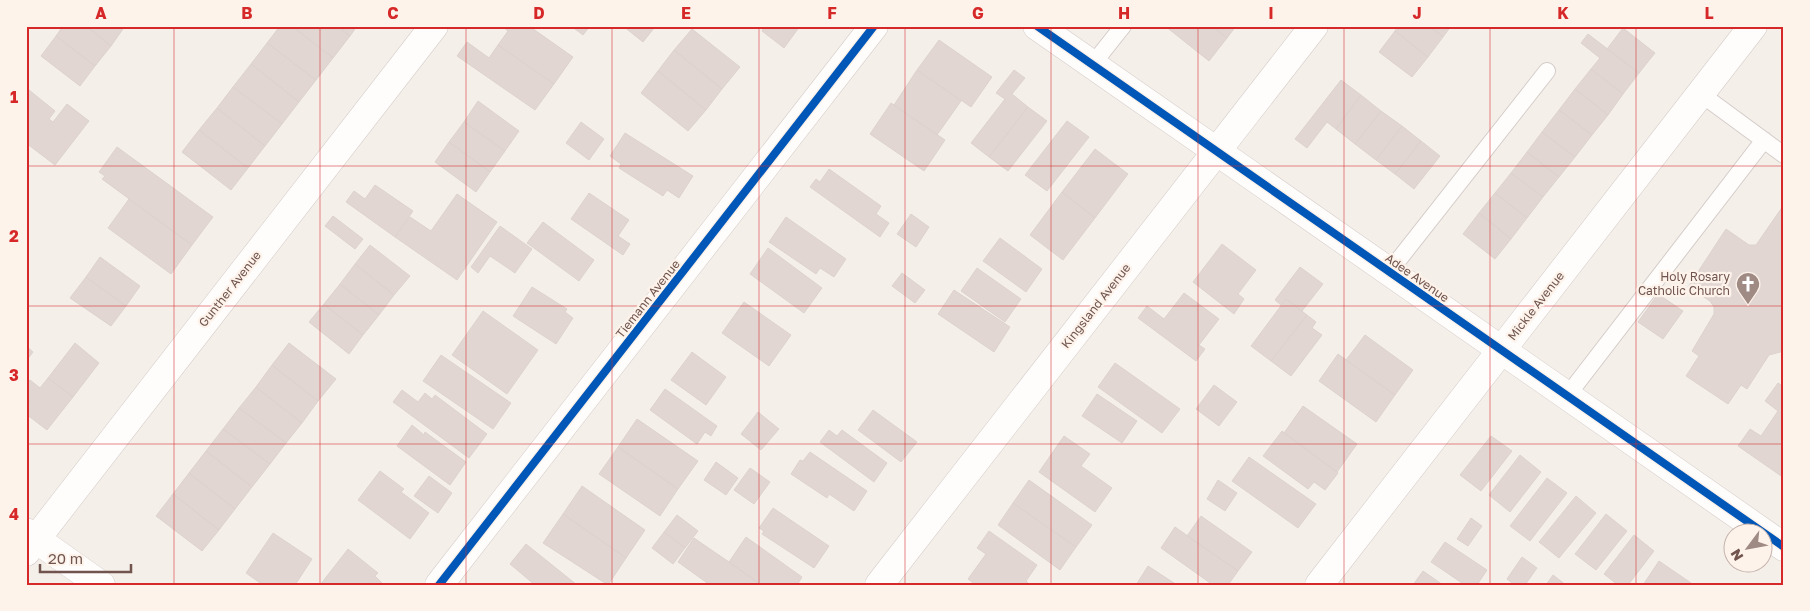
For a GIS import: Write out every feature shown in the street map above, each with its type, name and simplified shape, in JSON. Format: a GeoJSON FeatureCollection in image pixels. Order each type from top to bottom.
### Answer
{"type":"FeatureCollection","features":[{"type":"Feature","properties":{"kind":"street","name":"Gunther Avenue"},"geometry":{"type":"LineString","coordinates":[[29,541],[434,26]]}},
{"type":"Feature","properties":{"kind":"street","name":"Tiemann Avenue"},"geometry":{"type":"LineString","coordinates":[[439,585],[874,26]]}},
{"type":"Feature","properties":{"kind":"street","name":"Adee Avenue"},"geometry":{"type":"LineString","coordinates":[[1037,26],[1784,547]]}},
{"type":"Feature","properties":{"kind":"street","name":"Kingsland Avenue"},"geometry":{"type":"LineString","coordinates":[[879,585],[1314,26]]}},
{"type":"Feature","properties":{"kind":"street","name":"Mickle Avenue"},"geometry":{"type":"LineString","coordinates":[[1319,585],[1753,26]]}},
{"type":"Feature","properties":{"kind":"street"},"geometry":{"type":"LineString","coordinates":[[29,541],[101,585]]}},
{"type":"Feature","properties":{"kind":"lane"},"geometry":{"type":"LineString","coordinates":[[1092,65],[1123,26]]}},
{"type":"Feature","properties":{"kind":"lane"},"geometry":{"type":"LineString","coordinates":[[1389,272],[1547,71]]}},
{"type":"Feature","properties":{"kind":"lane"},"geometry":{"type":"LineString","coordinates":[[1701,94],[1784,155]]}},
{"type":"Feature","properties":{"kind":"lane"},"geometry":{"type":"LineString","coordinates":[[1567,396],[1764,140]]}},
{"type":"Feature","properties":{"kind":"building"},"geometry":{"type":"Polygon","coordinates":[[[63,26],[86,26],[111,46],[95,66],[56,36],[63,26]]]}},
{"type":"Feature","properties":{"kind":"building"},"geometry":{"type":"Polygon","coordinates":[[[86,26],[125,26],[111,46],[86,26]]]}},
{"type":"Feature","properties":{"kind":"building"},"geometry":{"type":"Polygon","coordinates":[[[280,26],[292,26],[333,58],[316,80],[267,43],[280,26]]]}},
{"type":"Feature","properties":{"kind":"building"},"geometry":{"type":"Polygon","coordinates":[[[292,26],[337,26],[350,36],[333,58],[292,26]]]}},
{"type":"Feature","properties":{"kind":"building"},"geometry":{"type":"Polygon","coordinates":[[[337,26],[357,26],[350,36],[337,26]]]}},
{"type":"Feature","properties":{"kind":"building"},"geometry":{"type":"Polygon","coordinates":[[[502,26],[529,26],[573,57],[554,84],[498,45],[508,31],[502,26]]]}},
{"type":"Feature","properties":{"kind":"building"},"geometry":{"type":"Polygon","coordinates":[[[571,26],[590,26],[583,35],[571,26]]]}},
{"type":"Feature","properties":{"kind":"building"},"geometry":{"type":"Polygon","coordinates":[[[623,26],[652,26],[654,28],[643,42],[623,26]]]}},
{"type":"Feature","properties":{"kind":"building"},"geometry":{"type":"Polygon","coordinates":[[[765,26],[800,26],[784,48],[762,31],[765,26]]]}},
{"type":"Feature","properties":{"kind":"building"},"geometry":{"type":"Polygon","coordinates":[[[1165,26],[1212,26],[1227,38],[1209,61],[1165,26]]]}},
{"type":"Feature","properties":{"kind":"building"},"geometry":{"type":"Polygon","coordinates":[[[1212,26],[1236,26],[1227,38],[1212,26]]]}},
{"type":"Feature","properties":{"kind":"building"},"geometry":{"type":"Polygon","coordinates":[[[1398,26],[1429,26],[1443,37],[1428,57],[1395,31],[1398,26]]]}},
{"type":"Feature","properties":{"kind":"building"},"geometry":{"type":"Polygon","coordinates":[[[1429,26],[1451,26],[1443,37],[1429,26]]]}},
{"type":"Feature","properties":{"kind":"building"},"geometry":{"type":"Polygon","coordinates":[[[1623,28],[1655,53],[1639,73],[1607,49],[1623,28]]]}},
{"type":"Feature","properties":{"kind":"building"},"geometry":{"type":"Polygon","coordinates":[[[692,29],[740,67],[722,89],[674,50],[692,29]]]}},
{"type":"Feature","properties":{"kind":"building"},"geometry":{"type":"Polygon","coordinates":[[[1395,31],[1428,57],[1412,77],[1379,52],[1395,31]]]}},
{"type":"Feature","properties":{"kind":"building"},"geometry":{"type":"Polygon","coordinates":[[[1588,34],[1639,73],[1623,94],[1591,69],[1600,58],[1581,43],[1588,34]]]}},
{"type":"Feature","properties":{"kind":"building"},"geometry":{"type":"Polygon","coordinates":[[[56,36],[95,66],[80,86],[41,56],[56,36]]]}},
{"type":"Feature","properties":{"kind":"building"},"geometry":{"type":"Polygon","coordinates":[[[939,40],[992,77],[971,107],[917,70],[939,40]]]}},
{"type":"Feature","properties":{"kind":"building"},"geometry":{"type":"Polygon","coordinates":[[[467,42],[489,58],[498,45],[554,84],[535,110],[457,56],[467,42]]]}},
{"type":"Feature","properties":{"kind":"building"},"geometry":{"type":"Polygon","coordinates":[[[267,43],[316,80],[299,102],[251,64],[267,43]]]}},
{"type":"Feature","properties":{"kind":"building"},"geometry":{"type":"Polygon","coordinates":[[[674,50],[722,89],[706,110],[658,71],[674,50]]]}},
{"type":"Feature","properties":{"kind":"building"},"geometry":{"type":"Polygon","coordinates":[[[251,64],[299,102],[282,124],[233,87],[251,64]]]}},
{"type":"Feature","properties":{"kind":"building"},"geometry":{"type":"Polygon","coordinates":[[[1591,69],[1623,94],[1608,115],[1575,89],[1591,69]]]}},
{"type":"Feature","properties":{"kind":"building"},"geometry":{"type":"Polygon","coordinates":[[[917,70],[961,101],[937,135],[894,105],[917,70]]]}},
{"type":"Feature","properties":{"kind":"building"},"geometry":{"type":"Polygon","coordinates":[[[1014,70],[1025,78],[1012,94],[1028,107],[989,157],[971,143],[1005,99],[996,93],[1014,70]]]}},
{"type":"Feature","properties":{"kind":"building"},"geometry":{"type":"Polygon","coordinates":[[[658,71],[706,110],[688,131],[641,93],[658,71]]]}},
{"type":"Feature","properties":{"kind":"building"},"geometry":{"type":"Polygon","coordinates":[[[1341,80],[1361,95],[1336,129],[1327,122],[1307,148],[1295,139],[1341,80]]]}},
{"type":"Feature","properties":{"kind":"building"},"geometry":{"type":"Polygon","coordinates":[[[233,87],[282,124],[265,146],[217,108],[233,87]]]}},
{"type":"Feature","properties":{"kind":"building"},"geometry":{"type":"Polygon","coordinates":[[[1575,89],[1608,115],[1592,135],[1559,110],[1575,89]]]}},
{"type":"Feature","properties":{"kind":"building"},"geometry":{"type":"Polygon","coordinates":[[[29,90],[55,111],[49,119],[53,122],[67,104],[89,121],[55,165],[26,143],[26,94],[29,90]]]}},
{"type":"Feature","properties":{"kind":"building"},"geometry":{"type":"Polygon","coordinates":[[[1361,95],[1381,111],[1355,144],[1336,129],[1361,95]]]}},
{"type":"Feature","properties":{"kind":"building"},"geometry":{"type":"Polygon","coordinates":[[[478,101],[519,131],[505,151],[464,122],[478,101]]]}},
{"type":"Feature","properties":{"kind":"building"},"geometry":{"type":"Polygon","coordinates":[[[891,103],[945,140],[924,171],[870,134],[891,103]]]}},
{"type":"Feature","properties":{"kind":"building"},"geometry":{"type":"Polygon","coordinates":[[[1028,107],[1047,121],[1008,171],[989,157],[1028,107]]]}},
{"type":"Feature","properties":{"kind":"building"},"geometry":{"type":"Polygon","coordinates":[[[217,108],[265,146],[248,168],[199,130],[217,108]]]}},
{"type":"Feature","properties":{"kind":"building"},"geometry":{"type":"Polygon","coordinates":[[[1559,110],[1592,135],[1575,157],[1542,132],[1559,110]]]}},
{"type":"Feature","properties":{"kind":"building"},"geometry":{"type":"Polygon","coordinates":[[[1381,111],[1402,126],[1376,160],[1355,144],[1381,111]]]}},
{"type":"Feature","properties":{"kind":"building"},"geometry":{"type":"Polygon","coordinates":[[[1067,121],[1089,137],[1047,191],[1025,175],[1067,121]]]}},
{"type":"Feature","properties":{"kind":"building"},"geometry":{"type":"Polygon","coordinates":[[[464,122],[505,151],[490,172],[449,142],[464,122]]]}},
{"type":"Feature","properties":{"kind":"building"},"geometry":{"type":"Polygon","coordinates":[[[581,122],[604,139],[589,160],[566,143],[581,122]]]}},
{"type":"Feature","properties":{"kind":"building"},"geometry":{"type":"Polygon","coordinates":[[[1402,126],[1421,141],[1395,174],[1376,160],[1402,126]]]}},
{"type":"Feature","properties":{"kind":"building"},"geometry":{"type":"Polygon","coordinates":[[[199,130],[248,168],[231,190],[182,152],[199,130]]]}},
{"type":"Feature","properties":{"kind":"building"},"geometry":{"type":"Polygon","coordinates":[[[1542,132],[1575,157],[1559,177],[1527,152],[1542,132]]]}},
{"type":"Feature","properties":{"kind":"building"},"geometry":{"type":"Polygon","coordinates":[[[625,133],[693,176],[679,198],[667,190],[663,196],[619,168],[621,164],[610,156],[625,133]]]}},
{"type":"Feature","properties":{"kind":"building"},"geometry":{"type":"Polygon","coordinates":[[[1421,141],[1440,156],[1414,189],[1395,174],[1421,141]]]}},
{"type":"Feature","properties":{"kind":"building"},"geometry":{"type":"Polygon","coordinates":[[[449,142],[490,172],[476,192],[435,162],[449,142]]]}},
{"type":"Feature","properties":{"kind":"building"},"geometry":{"type":"Polygon","coordinates":[[[117,147],[213,217],[192,245],[102,179],[105,176],[99,172],[117,147]]]}},
{"type":"Feature","properties":{"kind":"building"},"geometry":{"type":"Polygon","coordinates":[[[1095,149],[1128,174],[1095,218],[1062,192],[1095,149]]]}},
{"type":"Feature","properties":{"kind":"building"},"geometry":{"type":"Polygon","coordinates":[[[1527,152],[1559,177],[1543,197],[1511,173],[1527,152]]]}},
{"type":"Feature","properties":{"kind":"building"},"geometry":{"type":"Polygon","coordinates":[[[829,169],[881,206],[876,214],[889,223],[880,237],[810,187],[816,179],[820,182],[829,169]]]}},
{"type":"Feature","properties":{"kind":"building"},"geometry":{"type":"Polygon","coordinates":[[[1511,173],[1543,197],[1527,218],[1495,193],[1511,173]]]}},
{"type":"Feature","properties":{"kind":"building"},"geometry":{"type":"Polygon","coordinates":[[[375,185],[413,211],[395,237],[346,202],[354,191],[365,199],[375,185]]]}},
{"type":"Feature","properties":{"kind":"building"},"geometry":{"type":"Polygon","coordinates":[[[1062,192],[1095,218],[1063,260],[1030,235],[1062,192]]]}},
{"type":"Feature","properties":{"kind":"building"},"geometry":{"type":"Polygon","coordinates":[[[589,193],[629,220],[618,236],[630,244],[623,255],[571,219],[589,193]]]}},
{"type":"Feature","properties":{"kind":"building"},"geometry":{"type":"Polygon","coordinates":[[[1495,193],[1527,218],[1511,239],[1479,213],[1495,193]]]}},
{"type":"Feature","properties":{"kind":"building"},"geometry":{"type":"Polygon","coordinates":[[[457,194],[497,222],[457,280],[395,237],[410,217],[431,231],[457,194]]]}},
{"type":"Feature","properties":{"kind":"building"},"geometry":{"type":"Polygon","coordinates":[[[129,199],[192,245],[171,274],[108,228],[129,199]]]}},
{"type":"Feature","properties":{"kind":"building","name":"Holy Rosary Catholic Church"},"geometry":{"type":"Polygon","coordinates":[[[1783,206],[1784,351],[1769,355],[1747,389],[1741,385],[1728,404],[1686,376],[1699,356],[1692,351],[1714,314],[1714,307],[1710,301],[1688,287],[1726,229],[1749,245],[1756,245],[1783,206]]]}},
{"type":"Feature","properties":{"kind":"building"},"geometry":{"type":"Polygon","coordinates":[[[1479,213],[1511,239],[1495,259],[1463,234],[1479,213]]]}},
{"type":"Feature","properties":{"kind":"building"},"geometry":{"type":"Polygon","coordinates":[[[911,214],[929,227],[916,247],[897,234],[911,214]]]}},
{"type":"Feature","properties":{"kind":"building"},"geometry":{"type":"Polygon","coordinates":[[[333,216],[363,239],[355,249],[325,226],[333,216]]]}},
{"type":"Feature","properties":{"kind":"building"},"geometry":{"type":"Polygon","coordinates":[[[786,217],[846,259],[834,277],[820,268],[816,274],[769,242],[786,217]]]}},
{"type":"Feature","properties":{"kind":"building"},"geometry":{"type":"Polygon","coordinates":[[[543,222],[594,260],[579,281],[527,243],[543,222]]]}},
{"type":"Feature","properties":{"kind":"building"},"geometry":{"type":"Polygon","coordinates":[[[500,226],[532,249],[515,273],[490,256],[478,273],[471,267],[500,226]]]}},
{"type":"Feature","properties":{"kind":"building"},"geometry":{"type":"Polygon","coordinates":[[[1000,238],[1042,269],[1026,292],[983,261],[1000,238]]]}},
{"type":"Feature","properties":{"kind":"building"},"geometry":{"type":"Polygon","coordinates":[[[1222,244],[1256,270],[1238,294],[1244,299],[1234,314],[1193,282],[1222,244]]]}},
{"type":"Feature","properties":{"kind":"building"},"geometry":{"type":"Polygon","coordinates":[[[370,245],[410,276],[394,295],[355,264],[370,245]]]}},
{"type":"Feature","properties":{"kind":"building"},"geometry":{"type":"Polygon","coordinates":[[[768,248],[822,288],[804,313],[750,274],[768,248]]]}},
{"type":"Feature","properties":{"kind":"building"},"geometry":{"type":"Polygon","coordinates":[[[100,257],[140,286],[126,306],[86,277],[100,257]]]}},
{"type":"Feature","properties":{"kind":"building"},"geometry":{"type":"Polygon","coordinates":[[[355,264],[394,295],[379,315],[340,284],[355,264]]]}},
{"type":"Feature","properties":{"kind":"building"},"geometry":{"type":"Polygon","coordinates":[[[1300,267],[1323,284],[1302,311],[1286,299],[1281,305],[1275,300],[1300,267]]]}},
{"type":"Feature","properties":{"kind":"building"},"geometry":{"type":"Polygon","coordinates":[[[977,268],[1021,299],[1005,322],[961,291],[977,268]]]}},
{"type":"Feature","properties":{"kind":"building"},"geometry":{"type":"Polygon","coordinates":[[[902,273],[925,290],[915,303],[892,286],[902,273]]]}},
{"type":"Feature","properties":{"kind":"building"},"geometry":{"type":"Polygon","coordinates":[[[86,277],[126,306],[111,326],[70,298],[86,277]]]}},
{"type":"Feature","properties":{"kind":"building"},"geometry":{"type":"Polygon","coordinates":[[[340,284],[379,315],[363,335],[324,304],[340,284]]]}},
{"type":"Feature","properties":{"kind":"building"},"geometry":{"type":"Polygon","coordinates":[[[532,287],[567,309],[565,312],[573,318],[556,344],[513,316],[532,287]]]}},
{"type":"Feature","properties":{"kind":"building"},"geometry":{"type":"Polygon","coordinates":[[[954,290],[1010,327],[994,352],[938,314],[954,290]]]}},
{"type":"Feature","properties":{"kind":"building"},"geometry":{"type":"Polygon","coordinates":[[[1184,293],[1219,319],[1199,345],[1205,349],[1196,361],[1138,318],[1147,306],[1164,319],[1184,293]]]}},
{"type":"Feature","properties":{"kind":"building"},"geometry":{"type":"Polygon","coordinates":[[[1658,294],[1683,311],[1663,339],[1638,322],[1658,294]]]}},
{"type":"Feature","properties":{"kind":"building"},"geometry":{"type":"Polygon","coordinates":[[[1286,299],[1307,315],[1271,361],[1251,346],[1286,299]]]}},
{"type":"Feature","properties":{"kind":"building"},"geometry":{"type":"Polygon","coordinates":[[[744,302],[791,335],[769,366],[722,333],[744,302]]]}},
{"type":"Feature","properties":{"kind":"building"},"geometry":{"type":"Polygon","coordinates":[[[324,304],[363,335],[349,354],[309,322],[324,304]]]}},
{"type":"Feature","properties":{"kind":"building"},"geometry":{"type":"Polygon","coordinates":[[[483,311],[538,350],[507,394],[452,355],[483,311]]]}},
{"type":"Feature","properties":{"kind":"building"},"geometry":{"type":"Polygon","coordinates":[[[1307,315],[1316,322],[1312,328],[1322,335],[1291,376],[1271,361],[1307,315]]]}},
{"type":"Feature","properties":{"kind":"building"},"geometry":{"type":"Polygon","coordinates":[[[1365,335],[1413,370],[1395,395],[1346,360],[1365,335]]]}},
{"type":"Feature","properties":{"kind":"building"},"geometry":{"type":"Polygon","coordinates":[[[75,343],[99,363],[73,397],[48,378],[75,343]]]}},
{"type":"Feature","properties":{"kind":"building"},"geometry":{"type":"Polygon","coordinates":[[[289,343],[336,379],[318,401],[272,365],[289,343]]]}},
{"type":"Feature","properties":{"kind":"building"},"geometry":{"type":"Polygon","coordinates":[[[26,346],[33,352],[26,361],[26,346]]]}},
{"type":"Feature","properties":{"kind":"building"},"geometry":{"type":"Polygon","coordinates":[[[692,352],[726,377],[706,405],[671,380],[692,352]]]}},
{"type":"Feature","properties":{"kind":"building"},"geometry":{"type":"Polygon","coordinates":[[[1338,354],[1395,395],[1376,422],[1319,381],[1338,354]]]}},
{"type":"Feature","properties":{"kind":"building"},"geometry":{"type":"Polygon","coordinates":[[[441,355],[511,403],[493,429],[423,381],[441,355]]]}},
{"type":"Feature","properties":{"kind":"building"},"geometry":{"type":"Polygon","coordinates":[[[1115,363],[1180,409],[1162,433],[1098,387],[1115,363]]]}},
{"type":"Feature","properties":{"kind":"building"},"geometry":{"type":"Polygon","coordinates":[[[272,365],[318,401],[302,423],[256,387],[272,365]]]}},
{"type":"Feature","properties":{"kind":"building"},"geometry":{"type":"Polygon","coordinates":[[[48,378],[73,397],[47,430],[26,414],[26,406],[30,401],[26,397],[26,385],[30,380],[40,388],[48,378]]]}},
{"type":"Feature","properties":{"kind":"building"},"geometry":{"type":"Polygon","coordinates":[[[1778,383],[1784,387],[1784,478],[1738,446],[1750,429],[1761,436],[1778,411],[1765,401],[1778,383]]]}},
{"type":"Feature","properties":{"kind":"building"},"geometry":{"type":"Polygon","coordinates":[[[1214,385],[1237,402],[1219,426],[1196,409],[1214,385]]]}},
{"type":"Feature","properties":{"kind":"building"},"geometry":{"type":"Polygon","coordinates":[[[256,387],[302,423],[286,443],[239,408],[256,387]]]}},
{"type":"Feature","properties":{"kind":"building"},"geometry":{"type":"Polygon","coordinates":[[[665,389],[717,426],[711,436],[705,432],[697,444],[650,410],[665,389]]]}},
{"type":"Feature","properties":{"kind":"building"},"geometry":{"type":"Polygon","coordinates":[[[402,390],[418,402],[425,393],[432,399],[435,395],[487,434],[469,458],[393,402],[402,390]]]}},
{"type":"Feature","properties":{"kind":"building"},"geometry":{"type":"Polygon","coordinates":[[[1097,394],[1137,421],[1122,443],[1082,416],[1097,394]]]}},
{"type":"Feature","properties":{"kind":"building"},"geometry":{"type":"Polygon","coordinates":[[[1303,406],[1357,444],[1337,472],[1284,433],[1303,406]]]}},
{"type":"Feature","properties":{"kind":"building"},"geometry":{"type":"Polygon","coordinates":[[[239,408],[286,443],[270,464],[223,429],[239,408]]]}},
{"type":"Feature","properties":{"kind":"building"},"geometry":{"type":"Polygon","coordinates":[[[873,410],[917,442],[901,462],[858,430],[873,410]]]}},
{"type":"Feature","properties":{"kind":"building"},"geometry":{"type":"Polygon","coordinates":[[[758,412],[779,429],[761,450],[741,434],[758,412]]]}},
{"type":"Feature","properties":{"kind":"building"},"geometry":{"type":"Polygon","coordinates":[[[637,419],[698,461],[678,489],[618,447],[637,419]]]}},
{"type":"Feature","properties":{"kind":"building"},"geometry":{"type":"Polygon","coordinates":[[[412,425],[424,435],[425,432],[466,462],[450,485],[397,446],[412,425]]]}},
{"type":"Feature","properties":{"kind":"building"},"geometry":{"type":"Polygon","coordinates":[[[223,429],[270,464],[252,487],[206,451],[223,429]]]}},
{"type":"Feature","properties":{"kind":"building"},"geometry":{"type":"Polygon","coordinates":[[[829,430],[837,436],[842,430],[887,463],[874,482],[820,442],[829,430]]]}},
{"type":"Feature","properties":{"kind":"building"},"geometry":{"type":"Polygon","coordinates":[[[1282,431],[1338,473],[1325,490],[1314,482],[1308,489],[1263,456],[1282,431]]]}},
{"type":"Feature","properties":{"kind":"building"},"geometry":{"type":"Polygon","coordinates":[[[1064,436],[1090,454],[1081,466],[1112,488],[1095,512],[1039,472],[1064,436]]]}},
{"type":"Feature","properties":{"kind":"building"},"geometry":{"type":"Polygon","coordinates":[[[1491,436],[1512,451],[1481,491],[1460,475],[1491,436]]]}},
{"type":"Feature","properties":{"kind":"building"},"geometry":{"type":"Polygon","coordinates":[[[618,447],[678,489],[660,516],[599,474],[618,447]]]}},
{"type":"Feature","properties":{"kind":"building"},"geometry":{"type":"Polygon","coordinates":[[[206,451],[252,487],[235,509],[189,473],[206,451]]]}},
{"type":"Feature","properties":{"kind":"building"},"geometry":{"type":"Polygon","coordinates":[[[810,452],[867,491],[854,511],[829,494],[827,498],[791,474],[800,460],[803,461],[810,452]]]}},
{"type":"Feature","properties":{"kind":"building"},"geometry":{"type":"Polygon","coordinates":[[[1520,455],[1541,472],[1510,512],[1489,495],[1520,455]]]}},
{"type":"Feature","properties":{"kind":"building"},"geometry":{"type":"Polygon","coordinates":[[[1249,457],[1316,504],[1298,528],[1232,481],[1249,457]]]}},
{"type":"Feature","properties":{"kind":"building"},"geometry":{"type":"Polygon","coordinates":[[[716,462],[738,478],[726,495],[704,480],[716,462]]]}},
{"type":"Feature","properties":{"kind":"building"},"geometry":{"type":"Polygon","coordinates":[[[750,468],[770,482],[754,504],[734,490],[750,468]]]}},
{"type":"Feature","properties":{"kind":"building"},"geometry":{"type":"Polygon","coordinates":[[[380,471],[404,489],[401,492],[429,513],[410,539],[358,500],[380,471]]]}},
{"type":"Feature","properties":{"kind":"building"},"geometry":{"type":"Polygon","coordinates":[[[189,473],[235,509],[219,530],[173,494],[189,473]]]}},
{"type":"Feature","properties":{"kind":"building"},"geometry":{"type":"Polygon","coordinates":[[[429,476],[452,493],[438,513],[414,496],[429,476]]]}},
{"type":"Feature","properties":{"kind":"building"},"geometry":{"type":"Polygon","coordinates":[[[1547,478],[1567,493],[1530,541],[1510,526],[1547,478]]]}},
{"type":"Feature","properties":{"kind":"building"},"geometry":{"type":"Polygon","coordinates":[[[1029,480],[1092,525],[1076,547],[1013,503],[1029,480]]]}},
{"type":"Feature","properties":{"kind":"building"},"geometry":{"type":"Polygon","coordinates":[[[1218,480],[1237,493],[1225,511],[1207,499],[1218,480]]]}},
{"type":"Feature","properties":{"kind":"building"},"geometry":{"type":"Polygon","coordinates":[[[582,486],[645,530],[626,558],[563,514],[582,486]]]}},
{"type":"Feature","properties":{"kind":"building"},"geometry":{"type":"Polygon","coordinates":[[[173,494],[219,530],[202,551],[156,516],[173,494]]]}},
{"type":"Feature","properties":{"kind":"building"},"geometry":{"type":"Polygon","coordinates":[[[1576,496],[1596,513],[1559,558],[1539,542],[1576,496]]]}},
{"type":"Feature","properties":{"kind":"building"},"geometry":{"type":"Polygon","coordinates":[[[1013,503],[1076,547],[1060,570],[998,525],[1013,503]]]}},
{"type":"Feature","properties":{"kind":"building"},"geometry":{"type":"Polygon","coordinates":[[[773,508],[829,546],[814,568],[762,534],[764,531],[759,528],[773,508]]]}},
{"type":"Feature","properties":{"kind":"building"},"geometry":{"type":"Polygon","coordinates":[[[563,514],[626,558],[608,585],[543,543],[563,514]]]}},
{"type":"Feature","properties":{"kind":"building"},"geometry":{"type":"Polygon","coordinates":[[[1606,514],[1627,531],[1596,570],[1575,554],[1606,514]]]}},
{"type":"Feature","properties":{"kind":"building"},"geometry":{"type":"Polygon","coordinates":[[[677,515],[698,531],[685,548],[664,532],[677,515]]]}},
{"type":"Feature","properties":{"kind":"building"},"geometry":{"type":"Polygon","coordinates":[[[1201,516],[1252,552],[1238,571],[1187,536],[1201,516]]]}},
{"type":"Feature","properties":{"kind":"building"},"geometry":{"type":"Polygon","coordinates":[[[1471,518],[1482,526],[1468,546],[1457,539],[1471,518]]]}},
{"type":"Feature","properties":{"kind":"building"},"geometry":{"type":"Polygon","coordinates":[[[1175,527],[1238,571],[1228,585],[1213,585],[1161,548],[1175,527]]]}},
{"type":"Feature","properties":{"kind":"building"},"geometry":{"type":"Polygon","coordinates":[[[989,531],[1037,565],[1026,581],[1029,585],[976,585],[968,579],[986,554],[977,548],[989,531]]]}},
{"type":"Feature","properties":{"kind":"building"},"geometry":{"type":"Polygon","coordinates":[[[664,532],[685,548],[673,564],[652,548],[664,532]]]}},
{"type":"Feature","properties":{"kind":"building"},"geometry":{"type":"Polygon","coordinates":[[[273,533],[312,559],[295,585],[263,585],[246,573],[273,533]]]}},
{"type":"Feature","properties":{"kind":"building"},"geometry":{"type":"Polygon","coordinates":[[[1634,535],[1654,551],[1628,585],[1618,585],[1604,574],[1634,535]]]}},
{"type":"Feature","properties":{"kind":"building"},"geometry":{"type":"Polygon","coordinates":[[[746,537],[802,577],[797,585],[761,585],[729,562],[746,537]]]}},
{"type":"Feature","properties":{"kind":"building"},"geometry":{"type":"Polygon","coordinates":[[[694,538],[761,585],[710,585],[678,562],[694,538]]]}},
{"type":"Feature","properties":{"kind":"building"},"geometry":{"type":"Polygon","coordinates":[[[1445,542],[1487,570],[1477,585],[1465,585],[1431,562],[1445,542]]]}},
{"type":"Feature","properties":{"kind":"building"},"geometry":{"type":"Polygon","coordinates":[[[526,544],[577,585],[535,585],[510,564],[526,544]]]}},
{"type":"Feature","properties":{"kind":"building"},"geometry":{"type":"Polygon","coordinates":[[[348,549],[378,573],[375,576],[384,585],[320,585],[348,549]]]}},
{"type":"Feature","properties":{"kind":"building"},"geometry":{"type":"Polygon","coordinates":[[[1522,557],[1537,568],[1525,585],[1515,585],[1507,579],[1522,557]]]}},
{"type":"Feature","properties":{"kind":"building"},"geometry":{"type":"Polygon","coordinates":[[[1659,561],[1694,585],[1643,585],[1659,561]]]}},
{"type":"Feature","properties":{"kind":"building"},"geometry":{"type":"Polygon","coordinates":[[[1148,566],[1177,585],[1136,585],[1148,566]]]}},
{"type":"Feature","properties":{"kind":"building"},"geometry":{"type":"Polygon","coordinates":[[[1423,571],[1443,585],[1413,585],[1423,571]]]}},
{"type":"Feature","properties":{"kind":"building"},"geometry":{"type":"Polygon","coordinates":[[[1553,575],[1566,585],[1546,585],[1553,575]]]}},
{"type":"Feature","properties":{"kind":"cycle path"},"geometry":{"type":"LineString","coordinates":[[439,585],[874,26]]}},
{"type":"Feature","properties":{"kind":"cycle path"},"geometry":{"type":"LineString","coordinates":[[1037,26],[1784,547]]}},
{"type":"Feature","properties":{"kind":"place","name":"Holy Rosary Catholic Church"},"geometry":{"type":"Point","coordinates":[1748,305]}}]}
